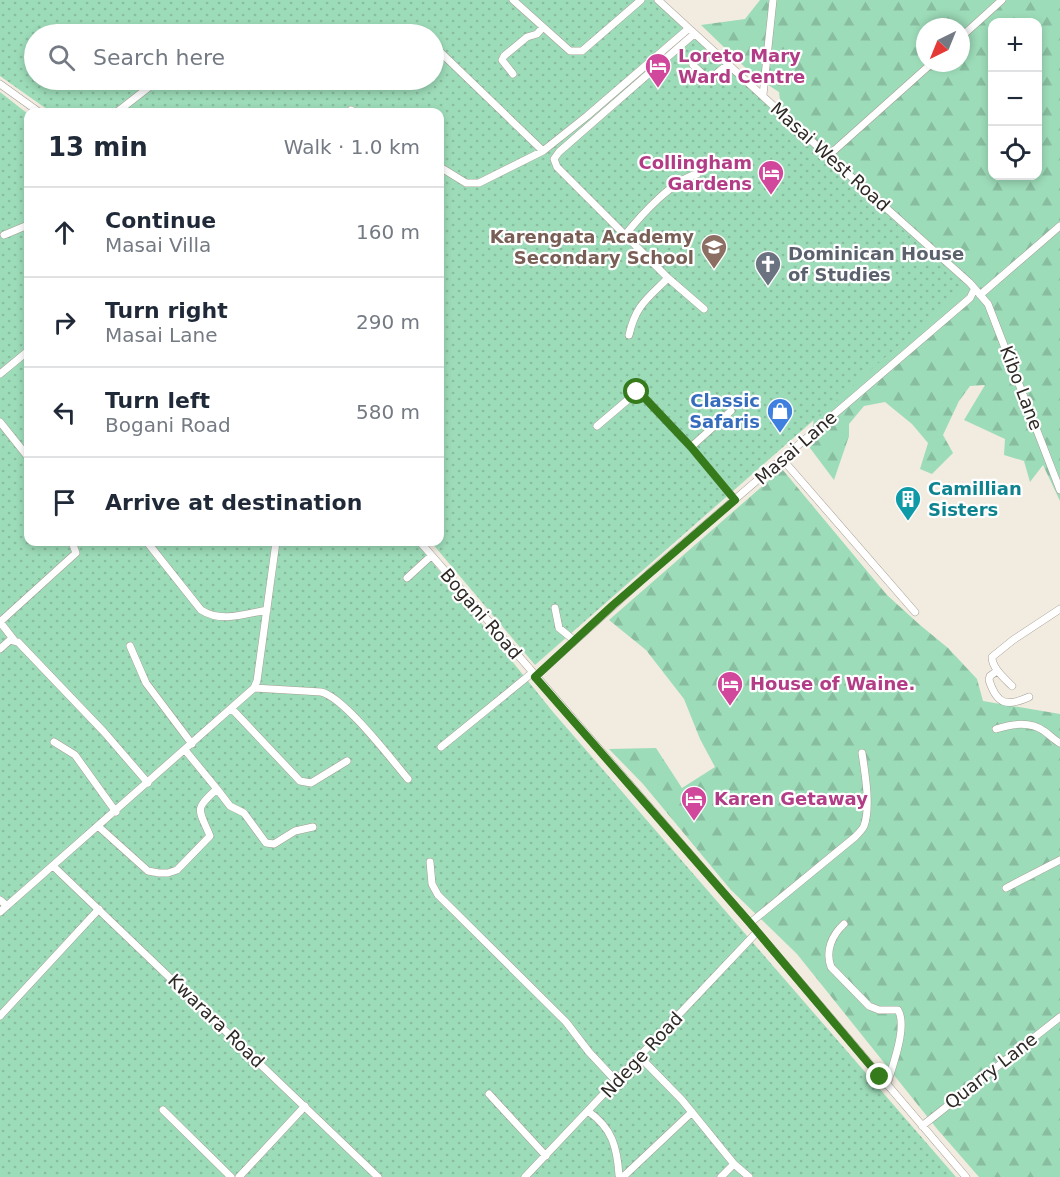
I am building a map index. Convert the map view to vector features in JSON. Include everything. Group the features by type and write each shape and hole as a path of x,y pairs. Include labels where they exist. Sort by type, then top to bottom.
{"street":[{"path":"513,0 570,51 582,51 641,0"},
{"name":"Masai West Road","path":"658,0 970,283 977,292"},
{"path":"763,95 773,0"},
{"path":"970,29 1002,0"},
{"path":"513,74 502,60 504,56 527,37 537,34 543,27"},
{"path":"444,169 466,183 479,183 543,151 691,31"},
{"path":"691,31 554,159 557,167 668,278 704,309"},
{"path":"444,56 543,151"},
{"path":"693,65 709,80 727,64"},
{"path":"828,156 922,72"},
{"path":"0,84 33,108"},
{"path":"122,108 145,90"},
{"path":"626,234 644,212 682,180 697,174"},
{"name":"Masai Lane","path":"441,747 575,641 977,292 1060,226"},
{"path":"4,235 24,227"},
{"path":"629,335 638,308 668,278"},
{"name":"Kibo Lane","path":"977,292 988,304 1060,490"},
{"path":"0,374 24,354"},
{"path":"597,426 639,393 691,447 735,500"},
{"path":"691,447 731,411"},
{"path":"0,422 24,452"},
{"path":"783,460 915,612"},
{"path":"73,546 76,553 0,622 14,640 104,732 148,783"},
{"path":"150,546 201,610 211,617 223,618 267,610"},
{"path":"0,912 254,688 257,681 275,546"},
{"name":"Bogani Road","path":"423,546 750,923 966,1177"},
{"path":"408,578 431,556"},
{"path":"555,608 559,628 575,641"},
{"path":"1012,686 998,671 992,662 992,657 1060,609"},
{"path":"0,649 10,640 14,640"},
{"path":"130,646 146,683 192,744"},
{"path":"998,671 990,676 989,680 999,700 1014,704 1029,697"},
{"path":"254,688 321,692 331,695 408,779"},
{"path":"232,709 300,781 311,783 346,761"},
{"path":"996,729 1018,724 1036,727 1060,743"},
{"path":"54,742 75,755 116,812"},
{"path":"185,750 225,801 244,813 266,843 274,844 295,831 313,827"},
{"path":"750,923 863,828 866,789 862,753"},
{"path":"99,827 148,871 168,873 177,870 209,839 210,836 199,813 201,804 217,789"},
{"path":"1006,888 1060,860"},
{"path":"430,862 432,884 438,895 566,1022 589,1052 617,1082"},
{"name":"Kwarara Road","path":"54,866 378,1177"},
{"path":"0,900 7,906"},
{"path":"0,1016 99,909"},
{"path":"844,924 832,942 828,959 831,967 873,1009 898,1010 900,1015 899,1040 887,1085"},
{"name":"Ndege Road","path":"525,1177 757,932"},
{"name":"Quarry Lane","path":"921,1126 1060,1017"},
{"path":"640,1057 692,1112 734,1164 749,1177"},
{"path":"489,1094 546,1156"},
{"path":"239,1177 305,1106"},
{"path":"163,1110 231,1177"},
{"path":"589,1112 612,1137 618,1155 620,1174 624,1176 692,1112"},
{"path":"721,1177 734,1164"}],"green space":[{"path":"0,0 661,0 964,288 535,665 434,546 444,546 444,108 45,108 0,76"},
{"path":"760,0 1060,0 1060,501 1043,465 1030,482 1024,461 1004,455 1005,439 964,420 985,385 970,386 959,401 943,435 953,453 932,474 920,469 928,443 912,424 885,402 864,406 849,424 849,436 834,480 810,448 816,402 779,92 754,76 701,25 745,19"},
{"path":"0,92 24,111 24,546 419,546 553,712 956,1177 0,1177"},
{"path":"782,469 887,595 948,648 977,679 983,701 1060,714 1060,1177 979,1177 938,1130 797,954 730,889 643,784 609,749 656,748 682,788 715,767 700,739 684,699 646,650 609,620"}],"place":[{"name":"Loreto Mary Ward Centre","path":"658,89"},
{"name":"Collingham Gardens","path":"771,196"},
{"name":"Karengata Academy Secondary School","path":"714,270"},
{"name":"Dominican House of Studies","path":"768,287"},
{"name":"Classic Safaris","path":"780,434"},
{"name":"Camillian Sisters","path":"908,522"},
{"name":"House of Waine.","path":"730,707"},
{"name":"Karen Getaway","path":"694,822"}],"route":[{"path":"637,392 691,447 735,500 613,605 535,677 750,923 880,1077"}]}
